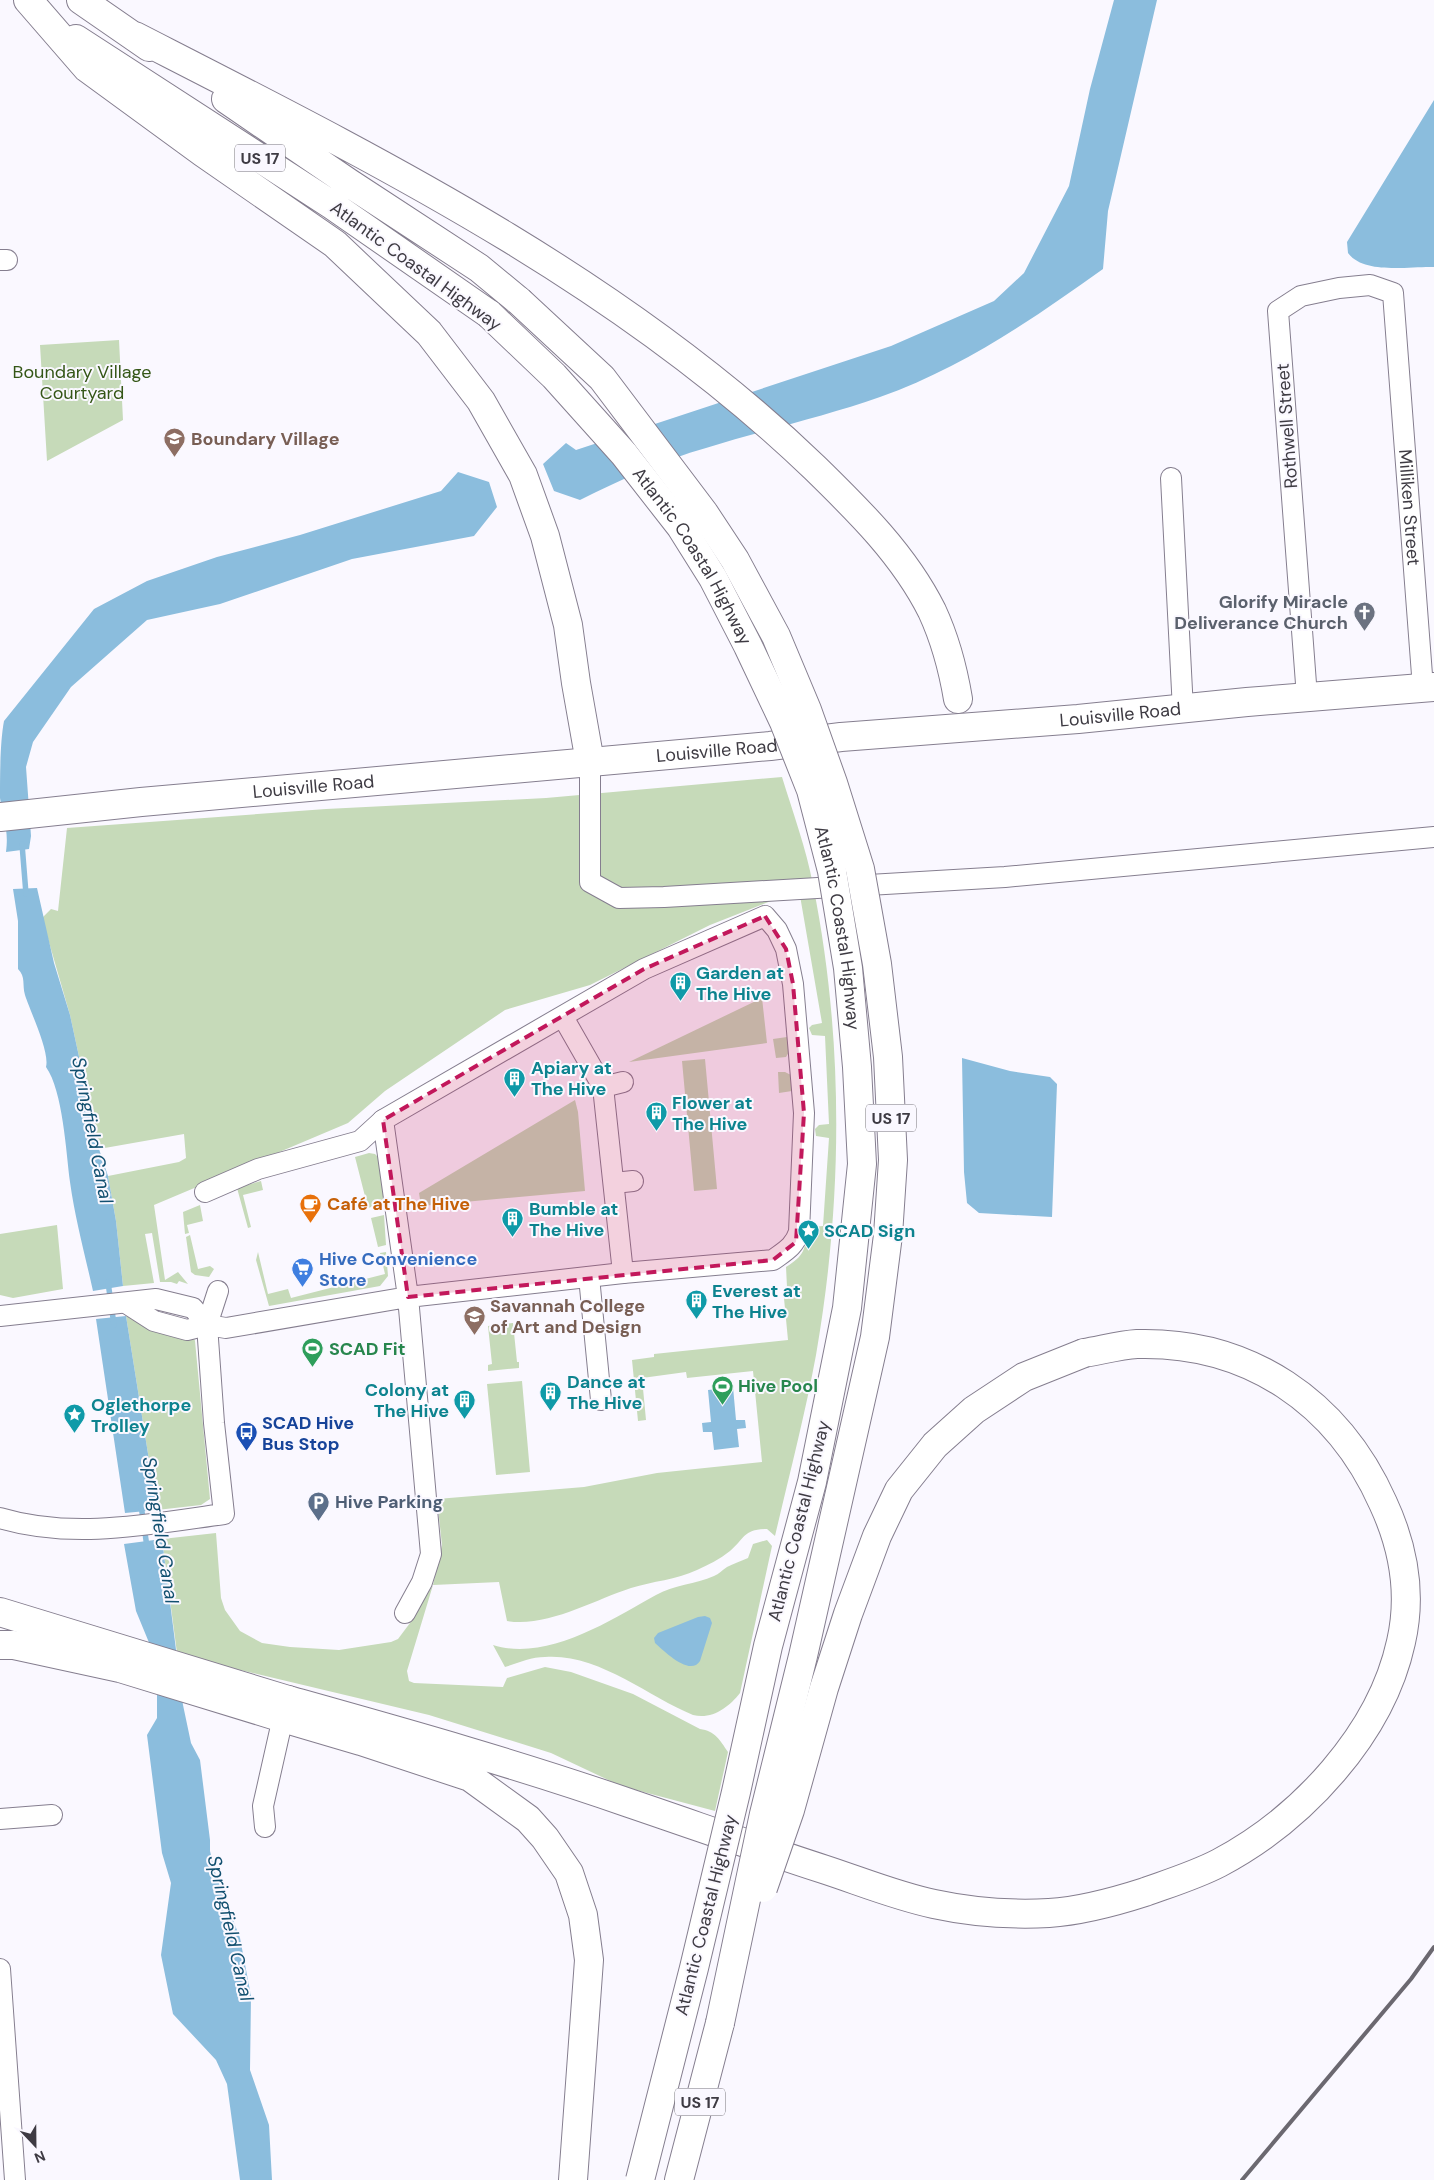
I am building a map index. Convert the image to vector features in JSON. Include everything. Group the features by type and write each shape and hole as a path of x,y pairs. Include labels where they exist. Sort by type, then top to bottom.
{"main road":[{"name":"Atlantic Coastal Highway","path":"30,0 75,39 332,205 489,314 560,383 624,454 681,527 713,578 784,722 811,790 832,871 846,958 857,1067 862,1164 847,1308 812,1482 768,1646 699,1950 640,2180"},
{"path":"30,0 87,68 202,152 335,244 429,333 481,402 523,475 545,536 568,625 590,762"},
{"name":"Atlantic Coastal Highway","path":"81,0 349,183 479,268 519,301 602,378 704,513 735,560 776,636 817,735 860,869 878,973 888,1057 893,1160 888,1235 874,1337 804,1656 764,1814 720,2023 680,2180"},
{"path":"135,36 338,140 457,207 572,278 660,338 723,386 773,428 840,493 892,548 932,610 946,644 958,699"},
{"name":"Louisville Road","path":"2,817 142,802 770,746 841,737 1183,710 1307,697 1428,688"},
{"path":"0,1612 118,1658 285,1709 426,1738 588,1788 799,1861 912,1899 939,1905 1006,1913 1053,1913 1092,1907 1127,1898 1219,1863 1263,1835 1299,1805 1340,1763 1356,1743 1371,1718 1395,1666 1406,1611 1405,1580 1401,1553 1389,1515 1372,1478 1352,1446 1309,1400 1281,1380 1247,1363 1214,1352 1174,1346 1134,1344 1084,1352 1024,1376 974,1410 934,1444 899,1490 877,1536 827,1679 790,1810 720,2023"},
{"path":"0,1645 14,1645 118,1658"},
{"path":"285,1709 361,1741 470,1778 512,1806 545,1838 569,1873 579,1901 589,1960 573,2180"}],"street":[{"name":"Rothwell Street","path":"1307,697 1278,311 1301,296 1339,288 1370,285 1393,293 1395,327"},
{"name":"Milliken Street","path":"1395,327 1428,688"},
{"path":"1171,478 1183,710"},
{"path":"590,762 590,882 620,898 674,897 1005,877 1434,837"},
{"path":"0,1316 126,1303 154,1321 187,1330 206,1325 226,1328 408,1297 623,1273 773,1260 796,1242 799,1232 804,1112 793,984 786,950 777,930 765,916 644,969 383,1120 360,1141 258,1169 205,1192"},
{"path":"563,1017 603,1087 623,1182 623,1273"},
{"path":"603,1087 623,1082"},
{"path":"383,1120 408,1297 431,1554 422,1582 405,1613"},
{"path":"589,1277 601,1400"},
{"path":"0,1518 36,1526 70,1530 224,1514 206,1325 218,1291"},
{"path":"266,1827 262,1806 285,1709"},
{"path":"0,1819 52,1815"},
{"path":"0,1969 6,2138 15,2180"}],"highlighted area":[{"path":"765,916 786,949 793,984 804,1113 796,1242 773,1260 408,1297 383,1120 644,969"}],"green space":[{"name":"Boundary Village Courtyard","path":"119,340 123,420 47,461 40,345"},
{"path":"782,777 807,858 823,943 835,1061 836,1120 835,1179 825,1297 812,1378 775,1536 767,1529 759,1529 746,1535 722,1557 689,1573 631,1588 570,1612 538,1620 507,1621 499,1582 433,1585 442,1545 437,1499 584,1487 657,1473 762,1462 753,1371 687,1378 686,1372 642,1378 646,1420 638,1421 632,1360 654,1357 654,1354 788,1340 783,1288 787,1287 786,1267 802,1253 811,1227 823,1226 829,1138 816,1136 815,1129 819,1125 829,1124 825,1036 812,1035 809,1028 812,1025 822,1023 799,890 710,925 590,985 505,1010 385,1091 348,1123 154,1205 165,1280 178,1272 188,1284 179,1281 177,1284 160,1282 152,1233 145,1234 154,1283 123,1286 116,1221 108,1176 179,1162 186,1158 184,1134 99,1149 70,1015 42,918 51,909 58,911 67,828 326,809 546,798"},
{"path":"762,998 767,1043 629,1062"},
{"path":"787,1037 789,1052 786,1057 776,1058 773,1039"},
{"path":"705,1059 717,1189 694,1191 682,1061"},
{"path":"778,1072 785,1072 791,1075 792,1091 779,1093"},
{"path":"575,1100 578,1112 585,1191 421,1206 419,1193"},
{"path":"369,1153 375,1154 378,1157 387,1202 368,1208 355,1157"},
{"path":"261,1181 263,1190 243,1195 251,1227 248,1228 237,1188"},
{"path":"200,1205 203,1221 187,1225 189,1233 185,1234 183,1212"},
{"path":"384,1215 386,1245 378,1247 371,1218"},
{"path":"57,1225 63,1289 13,1298 0,1295 0,1234"},
{"path":"190,1235 198,1269 210,1266 214,1269 209,1277 195,1275 191,1272 186,1237"},
{"path":"258,1252 268,1294 288,1289 291,1298 385,1274 380,1253 386,1252 388,1276 380,1286 269,1306 256,1260"},
{"path":"126,1316 194,1338 210,1499 201,1505 157,1510"},
{"path":"513,1323 519,1368 488,1371 488,1365 492,1364 488,1326"},
{"path":"522,1381 530,1472 496,1475 487,1384"},
{"path":"216,1533 221,1598 225,1610 240,1631 262,1643 339,1650 391,1642 398,1639 410,1623 433,1585 407,1671 409,1681 414,1683 503,1687 507,1678 545,1667 571,1672 633,1694 700,1729 710,1732 717,1737 728,1752 715,1811 621,1786 551,1753 429,1715 177,1653 162,1539"},
{"path":"767,1540 772,1546 740,1693 731,1703 713,1714 707,1716 693,1715 622,1677 584,1662 565,1658 540,1657 505,1667 493,1645 514,1649 535,1648 578,1636 663,1592 716,1575 727,1567 748,1558 753,1544"}],"water":[{"path":"1114,0 1157,0 1108,211 1103,269 996,341 940,372 910,385 859,404 674,458 580,500 554,491 543,464 566,443 576,450 891,346 994,301 1024,273 1069,186 1090,89"},
{"path":"1434,100 1434,267 1376,267 1355,260 1348,253 1347,242"},
{"path":"458,472 489,482 497,507 474,536 352,559 220,604 147,620 71,687 33,742 26,767 31,836 29,849 6,852 6,830 0,798 1,749 4,721 94,609 147,581 217,557 300,535 441,491"},
{"path":"37,888 54,963 70,1015 99,1149 108,1176 116,1221 123,1286 93,1291 72,1196 60,1106 52,1078 46,1067 42,1042 25,995 23,978 18,969 18,921 13,889"},
{"path":"962,1058 1010,1071 1050,1077 1057,1084 1052,1217 979,1213 967,1203 964,1172"},
{"path":"126,1316 157,1510 125,1513 96,1319"},
{"name":"Hive Pool","path":"733,1387 736,1420 745,1420 746,1428 737,1429 739,1447 714,1450 712,1432 703,1432 702,1423 711,1422 708,1390"},
{"path":"162,1539 183,1705 191,1743 200,1760 210,1851 216,1876 240,1938 251,1996 250,2070 269,2125 272,2180 240,2180 227,2084 216,2060 173,2014 161,1955 171,1883 162,1853 147,1735 157,1718 157,1694 150,1645 136,1611 124,1544"},
{"path":"705,1616 710,1618 712,1623 700,1661 696,1665 690,1666 677,1661 655,1643 654,1638 658,1633"}],"waterway":[{"name":"Springfield Canal","path":"22,844 26,894"},
{"name":"Springfield Canal","path":"108,1282 114,1325"},
{"name":"Springfield Canal","path":"141,1505 147,1547"}],"railway":[{"path":"1242,2180 1411,1979 1434,1947"}],"place":[{"name":"Boundary Village","path":"175,458"},
{"name":"Glorify Miracle Deliverance Church","path":"1364,631"},
{"name":"Garden at The Hive","path":"680,1002"},
{"name":"Apiary at The Hive","path":"515,1097"},
{"name":"Flower at The Hive","path":"656,1132"},
{"name":"Café at The Hive","path":"311,1223"},
{"name":"Bumble at The Hive","path":"513,1238"},
{"name":"SCAD Sign","path":"808,1250"},
{"name":"Hive Convenience Store","path":"303,1288"},
{"name":"Everest at The Hive","path":"696,1320"},
{"name":"Savannah College of Art and Design","path":"474,1335"},
{"name":"SCAD Fit","path":"313,1368"},
{"name":"Hive Pool","path":"722,1405"},
{"name":"Dance at The Hive","path":"551,1411"},
{"name":"Colony at The Hive","path":"465,1419"},
{"name":"Oglethorpe Trolley","path":"75,1434"},
{"name":"SCAD Hive Bus Stop","path":"246,1452"},
{"name":"Hive Parking","path":"319,1521"}]}
